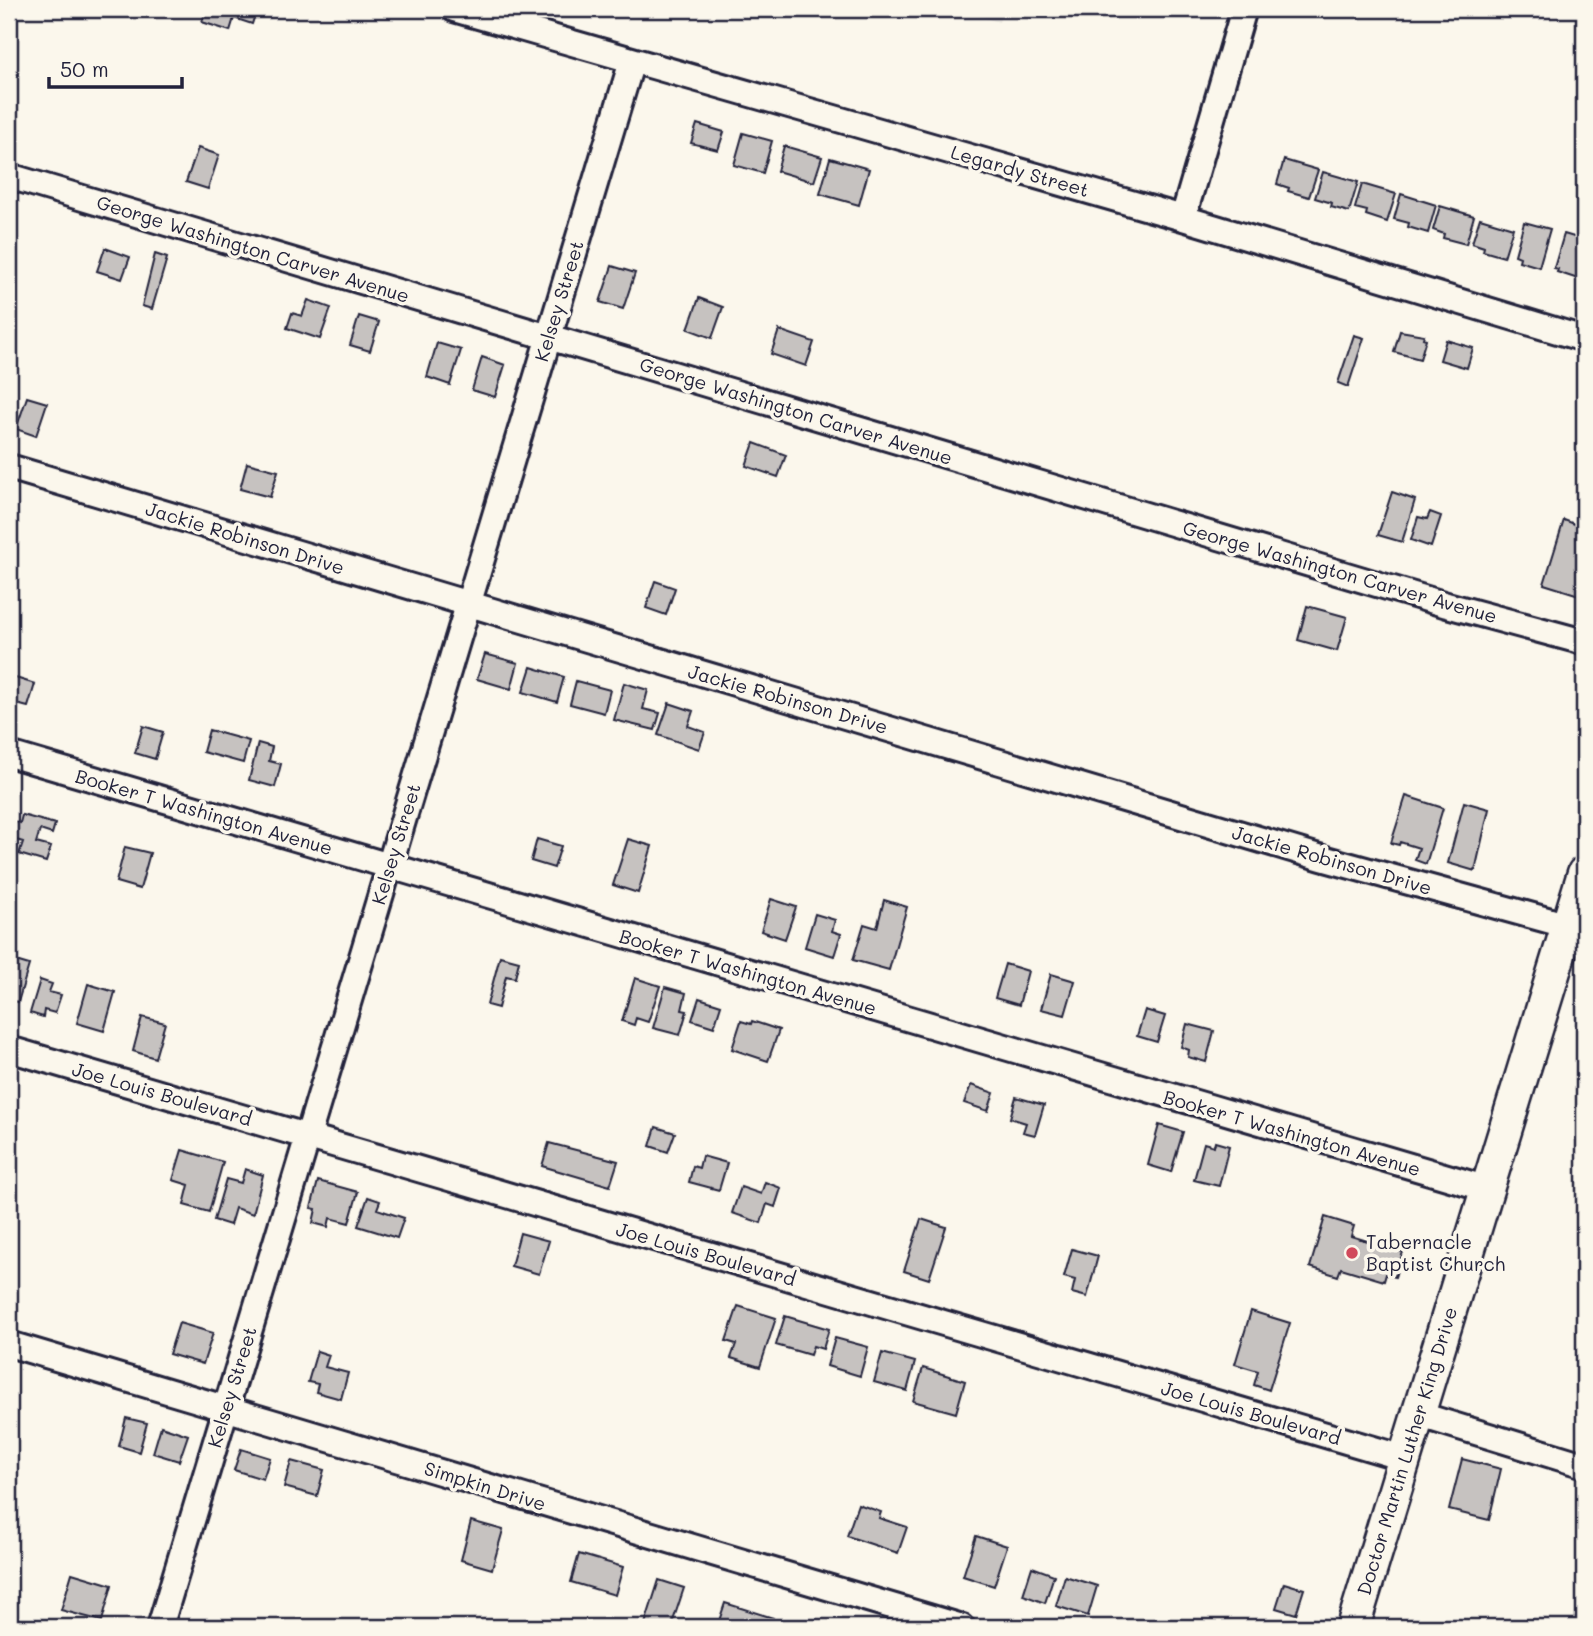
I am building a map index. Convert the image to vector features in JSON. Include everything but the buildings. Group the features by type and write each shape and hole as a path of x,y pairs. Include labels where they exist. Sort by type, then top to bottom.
{"main road":[{"name":"Doctor Martin Luther King Drive","path":"1353,1627 1584,873"}],"street":[{"name":"Legardy Street","path":"454,9 1183,218 1584,339"},
{"path":"1183,218 1244,9"},
{"name":"Kelsey Street","path":"160,1627 632,61"},
{"name":"George Washington Carver Avenue","path":"9,176 1420,597 1584,642"},
{"name":"Jackie Robinson Drive","path":"9,467 468,606 1308,854 1569,926"},
{"name":"Booker T Washington Avenue","path":"9,754 1488,1189"},
{"name":"Joe Louis Boulevard","path":"9,1049 1404,1458"},
{"name":"Simpkin Drive","path":"9,1345 962,1627"},
{"path":"1418,1415 1584,1465"}],"shaded area":[{"path":"954,9 1003,9 999,22"}],"place":[{"name":"Tabernacle Baptist Church","path":"1352,1253"}]}
